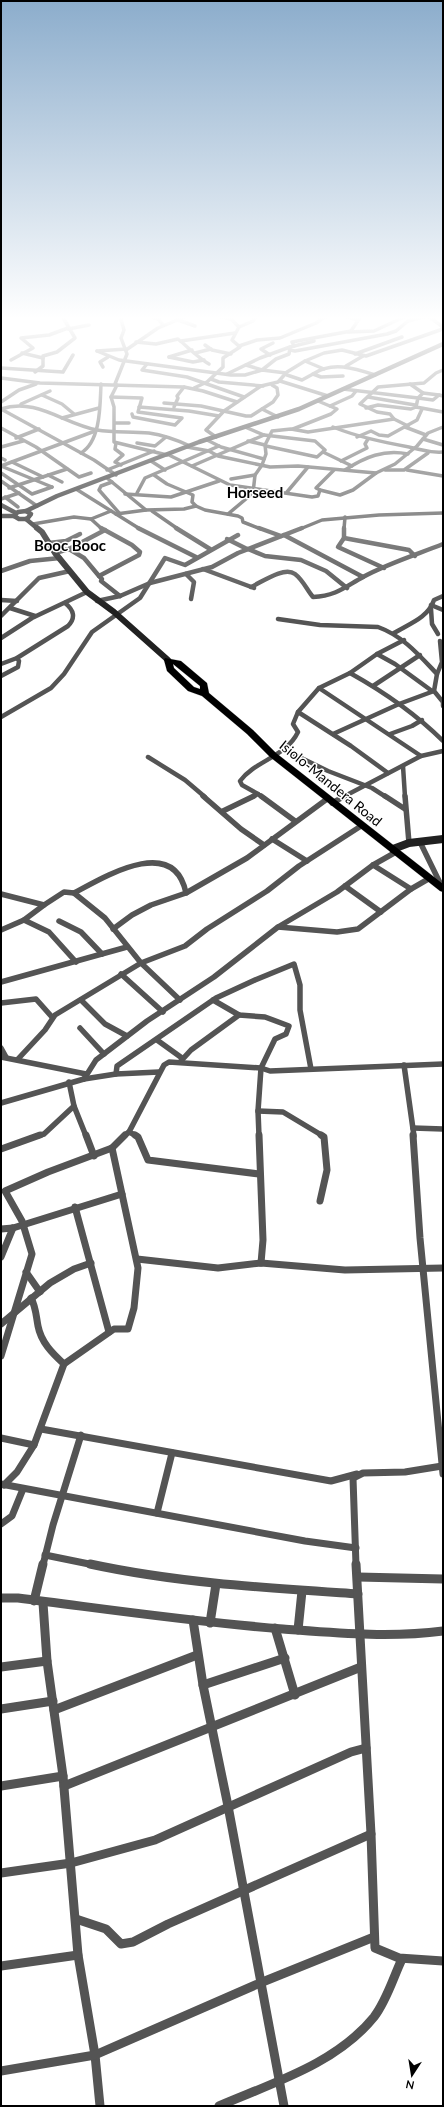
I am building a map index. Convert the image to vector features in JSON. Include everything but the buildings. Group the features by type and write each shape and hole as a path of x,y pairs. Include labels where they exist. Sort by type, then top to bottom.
{"highway":[{"name":"Isiolo-Mandera Road","path":"168,660 168,666 186,684 194,690 205,694 250,732 273,755 329,801 443,889"}],"main road":[{"path":"1,516 26,511 76,489 189,446 285,414"},
{"path":"1,505 15,514 19,519 26,519 42,532 55,553 87,592 97,602 117,615 168,660"},
{"path":"26,511 31,515 26,519"},
{"path":"394,850 409,843 443,839"}],"street":[{"path":"10,414 39,429 116,475"},
{"path":"53,414 96,431 150,433 209,451 218,456 262,465 275,467 308,467 376,473"},
{"path":"62,418 73,414"},
{"path":"81,453 86,450 96,431 98,414"},
{"path":"115,414 115,449 123,455 115,462 121,465"},
{"path":"132,414 134,417 143,420 176,425 182,418 163,414"},
{"path":"208,414 219,416"},
{"path":"241,414 249,416 252,414"},
{"path":"269,414 278,417"},
{"path":"192,466 266,435 272,431 291,429 326,414"},
{"path":"390,414 394,419 406,426 426,435"},
{"path":"363,425 379,435 387,436 417,420 420,414"},
{"path":"165,423 170,415"},
{"path":"216,437 208,433 206,430 219,416"},
{"path":"291,429 306,432 333,427 363,425 394,419"},
{"path":"115,423 129,423"},
{"path":"150,433 160,423"},
{"path":"308,423 318,430"},
{"path":"245,427 266,435 315,441 325,448 323,452 317,456 248,442"},
{"path":"333,427 357,437 414,448 428,453 441,452 443,448"},
{"path":"334,470 316,488 341,495 361,486 376,473 385,470 408,454 426,435 443,427"},
{"path":"1,428 80,476 91,473"},
{"path":"16,438 39,429"},
{"path":"1,466 96,431"},
{"path":"357,437 371,431"},
{"path":"228,514 251,495 254,488 255,475 264,459 266,435"},
{"path":"115,442 155,446 166,437"},
{"path":"341,461 367,448 365,444 368,439"},
{"path":"423,439 443,445"},
{"path":"207,440 230,450 264,459"},
{"path":"1,447 23,441"},
{"path":"115,442 168,455 219,481 235,487 287,492 312,497 318,496 320,490"},
{"path":"137,493 145,478 219,446"},
{"path":"108,470 154,451"},
{"path":"323,452 352,466"},
{"path":"345,470 360,461 391,452 408,454"},
{"path":"407,470 428,453"},
{"path":"151,461 165,470"},
{"path":"12,462 43,477"},
{"path":"1,466 31,480 52,487 32,494 12,479 1,473"},
{"path":"287,492 308,467"},
{"path":"9,488 67,469"},
{"path":"385,470 396,472 407,470 443,476"},
{"path":"48,475 62,482"},
{"path":"154,475 167,484 193,495 192,502 196,506 205,510 242,518 243,522 283,535 363,577"},
{"path":"231,479 255,475"},
{"path":"2,482 23,476"},
{"path":"107,478 146,510"},
{"path":"125,494 137,493 171,497 219,481"},
{"path":"2,482 17,494 37,506"},
{"path":"112,482 101,486 100,490 118,514"},
{"path":"76,489 118,514 133,525 196,557"},
{"path":"3,498 28,491"},
{"path":"3,498 18,507"},
{"path":"118,514 146,510 184,509 196,506"},
{"path":"152,510 191,538 210,549"},
{"path":"33,524 74,517 92,518 111,511"},
{"path":"97,602 120,596 150,583 203,569 248,549 322,520 345,517 443,513"},
{"path":"345,517 344,538 338,546 384,568"},
{"path":"92,518 105,530 132,545 140,554 99,576"},
{"path":"55,553 69,549 105,530"},
{"path":"49,543 66,540 80,534"},
{"path":"1,717 51,688 64,674 92,632 140,598 166,558 184,565 227,539 238,535"},
{"path":"344,538 409,550 415,556"},
{"path":"227,539 265,556 301,560 326,570 347,588"},
{"path":"203,569 253,588 284,572 295,574 313,597 326,597 347,588 363,577 443,544"},
{"path":"69,549 84,558 102,579 101,581 120,596"},
{"path":"1,571 30,561 60,558"},
{"path":"326,570 341,565"},
{"path":"1,616 39,578 70,571"},
{"path":"186,574 194,582 191,599"},
{"path":"1,638 35,616 87,592"},
{"path":"394,633 425,614 431,607 434,600 443,596"},
{"path":"1,600 17,601"},
{"path":"1,664 17,658 52,638 73,621 72,608 65,603"},
{"path":"431,607 443,610"},
{"path":"333,734 366,718 433,691 439,677 442,662 442,641 432,624 431,607"},
{"path":"10,608 35,616"},
{"path":"278,619 320,624 378,627 394,633 404,640 420,655 439,677"},
{"path":"438,634 443,631"},
{"path":"295,821 258,794 242,785 240,781 245,772 273,755 285,750 296,739 298,732 293,724 298,712 320,688 350,673 377,654 404,640"},
{"path":"377,654 401,668 433,691 443,702 443,706"},
{"path":"373,686 420,655"},
{"path":"1,676 18,667 19,661 17,658"},
{"path":"350,673 373,686 422,720 443,741"},
{"path":"320,688 421,756"},
{"path":"298,712 333,734 388,773"},
{"path":"390,734 408,728 422,720"},
{"path":"285,750 328,771 382,793 405,809"},
{"path":"113,928 132,915 151,905 186,893 225,869 247,858 295,821 329,801 421,756 443,751"},
{"path":"148,757 185,780 241,829 264,845"},
{"path":"403,766 405,809 409,843"},
{"path":"223,812 258,794"},
{"path":"18,1059 44,1030 52,1017 141,963 185,946 207,929 267,892 307,861 361,826"},
{"path":"272,839 307,861"},
{"path":"420,842 443,889"},
{"path":"85,1077 96,1060 127,1036 264,940 278,927 345,886 394,850"},
{"path":"1,930 24,920 64,892 74,893 120,870 153,862 163,864 177,875 185,884 186,893"},
{"path":"373,865 411,889"},
{"path":"278,927 322,932 348,932 358,929 411,889 430,878"},
{"path":"345,886 381,912"},
{"path":"74,893 105,918 141,963 180,1000"},
{"path":"1,894 44,905"},
{"path":"24,920 49,932 76,962"},
{"path":"59,921 68,927 81,932 102,954"},
{"path":"1,982 127,947"},
{"path":"116,1074 117,1066 138,1055 193,1012 250,981 294,964 300,985 300,1010 311,1069"},
{"path":"121,974 163,1012"},
{"path":"1,1003 36,999 52,1017"},
{"path":"81,1000 105,1024 127,1036"},
{"path":"213,1000 240,1015"},
{"path":"181,1060 212,1035 228,1026 240,1015 245,1014 283,1021 289,1026 288,1031 284,1036 275,1039 261,1068 258,1111 262,1240 261,1263"},
{"path":"80,1028 104,1054"},
{"path":"157,1040 181,1060"},
{"path":"1,1048 3,1057 18,1059 85,1077"},
{"path":"1,1356 32,1254 24,1224 5,1191 48,1172 112,1148 129,1132 166,1063 181,1060 261,1068 270,1071 443,1064"},
{"path":"41,1429 331,1481 362,1473 443,1470 439,1401 424,1268 413,1128 404,1065"},
{"path":"1,1103 85,1077 160,1072"},
{"path":"69,1082 74,1106 94,1156"},
{"path":"1,1149 44,1134 74,1106"},
{"path":"258,1111 283,1112 324,1137 327,1170 320,1202"},
{"path":"413,1128 443,1129"},
{"path":"129,1132 138,1137 148,1160 150,1161 259,1174"},
{"path":"3,1485 17,1472 34,1445 64,1364 114,1329 128,1329 136,1289 137,1259 112,1148"},
{"path":"1,1229 13,1228 75,1207 122,1194"},
{"path":"75,1207 109,1332"},
{"path":"1,1256 13,1228"},
{"path":"137,1259 218,1268 261,1263 346,1270 443,1268"},
{"path":"1,1324 14,1315 31,1298 67,1272 91,1263"},
{"path":"26,1272 40,1292"},
{"path":"31,1298 37,1308 36,1321 41,1337 64,1364"},
{"path":"80,1435 45,1555 39,1602 63,1781 78,1955 95,2055 100,2106"},
{"path":"1,1438 34,1445"},
{"path":"157,1513 172,1453"},
{"path":"362,1473 353,1478 358,1577 359,1635 371,1834 375,1948 383,1954 402,1959 443,1961"},
{"path":"3,1485 305,1541 356,1548"},
{"path":"1,1524 12,1516 23,1489"},
{"path":"45,1555 137,1574 216,1584 358,1594"},
{"path":"358,1577 443,1579"},
{"path":"210,1623 216,1584"},
{"path":"298,1630 302,1591"},
{"path":"1,1598 18,1598 39,1602 210,1623 359,1635 410,1635 443,1631"},
{"path":"193,1620 197,1655 228,1806 284,2106"},
{"path":"276,1628 295,1695"},
{"path":"1,1709 53,1705 197,1655"},
{"path":"203,1685 285,1658"},
{"path":"1,1667 47,1662"},
{"path":"1,1786 63,1781 212,1727 295,1695 361,1667"},
{"path":"1,1873 71,1863 155,1840 350,1752 366,1748"},
{"path":"76,1919 106,1929 112,1933 117,1942 121,1944 133,1942 168,1924 244,1892 371,1834"},
{"path":"1,2071 95,2055 260,1983 374,1937"},
{"path":"1,1966 78,1955"},
{"path":"219,2106 316,2063 345,2044 365,2025 381,2006 402,1959"}],"district":[{"name":"Horseed","path":"255,492"},
{"name":"Booc Booc","path":"70,545"}]}
